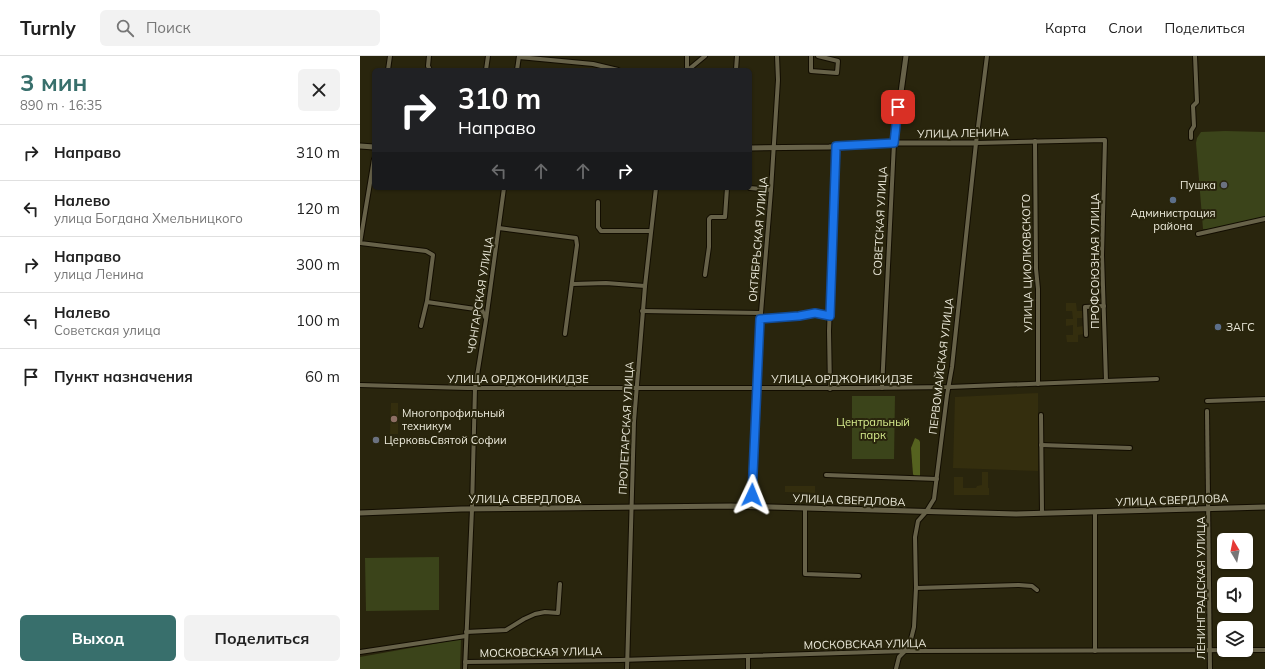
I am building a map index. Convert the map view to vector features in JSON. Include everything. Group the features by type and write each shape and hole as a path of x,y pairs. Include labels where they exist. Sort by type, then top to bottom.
{"street":[{"path":"388,68 390,56"},
{"path":"429,56 429,68"},
{"path":"486,68 488,56"},
{"path":"517,68 519,56 593,64 610,68"},
{"path":"687,56 688,68"},
{"path":"690,68 705,56"},
{"path":"736,68 738,56"},
{"name":"ОКТЯБРЬСКАЯ УЛИЦА","path":"752,495 760,319 771,190 778,80 777,56"},
{"path":"811,56 811,71 837,73 838,61 818,56"},
{"name":"СОВЕТСКАЯ УЛИЦА","path":"882,388 894,143 906,56"},
{"name":"ПЕРВОМАЙСКАЯ УЛИЦА","path":"896,669 899,657 905,651 914,627 916,588 915,537 918,521 934,499 937,479 987,56"},
{"path":"1191,138 1191,132 1194,126 1193,106 1197,102 1194,56"},
{"name":"УЛИЦА ЛЕНИНА","path":"752,148 894,143 1105,140"},
{"name":"ПРОФСОЮЗНАЯ УЛИЦА","path":"1105,140 1102,255 1106,381"},
{"name":"УЛИЦА ЦИОЛКОВСКОГО","path":"1035,141 1038,384"},
{"path":"360,146 372,147"},
{"path":"830,389 830,316 836,146"},
{"path":"372,171 360,243 426,251 433,255 427,302 421,326"},
{"path":"752,188 771,190"},
{"name":"ЧОНГАРСКАЯ УЛИЦА","path":"465,669 472,510 475,388 504,190"},
{"name":"ПРОЛЕТАРСКАЯ УЛИЦА","path":"627,669 633,435 642,311 656,190"},
{"path":"705,275 709,247 709,218 711,216 725,217 727,190"},
{"path":"598,202 598,228 601,231 651,231"},
{"path":"1198,234 1265,219"},
{"path":"499,228 576,238 578,243 565,334"},
{"path":"573,284 606,283 645,286"},
{"path":"427,302 482,310 486,320"},
{"path":"1086,335 1085,308 1104,306"},
{"path":"642,311 761,313"},
{"path":"760,319 799,316 815,313 830,316"},
{"name":"УЛИЦА ОРДЖОНИКИДЗЕ","path":"360,385 475,388 830,389 949,387 1157,379"},
{"path":"1207,401 1265,399"},
{"name":"ЛЕНИНГРАДСКАЯ УЛИЦА","path":"1207,412 1210,669"},
{"path":"1041,415 1042,513"},
{"path":"1041,445 1130,448"},
{"path":"826,475 937,479"},
{"name":"УЛИЦА СВЕРДЛОВА","path":"360,513 731,506 1016,514 1265,507"},
{"path":"805,508 805,574 859,576"},
{"path":"1095,512 1095,651"},
{"path":"360,652 466,634 506,630 533,614 545,612 558,613 560,584"},
{"path":"916,588 1019,585 1032,586 1037,590"},
{"name":"МОСКОВСКАЯ УЛИЦА","path":"465,662 905,651 1265,650"},
{"path":"748,656 748,669"}],"shaded area":[{"path":"1066,303 1076,303 1077,311 1084,311 1084,318 1077,318 1077,327 1083,326 1084,334 1078,335 1078,342 1067,342 1066,335 1073,335 1073,325 1066,326 1066,319 1073,319 1072,311 1066,311"},
{"path":"1038,393 1038,471 953,468 955,397"},
{"name":"Многопрофильный техникум","path":"391,403 398,403 398,434 390,434"},
{"path":"982,472 988,472 989,495 954,495 954,477 963,477 963,488 976,488 977,486 982,485"},
{"path":"785,486 815,486 815,493 785,492"}],"green space":[{"path":"1201,132 1265,132 1265,218 1205,232 1207,229 1203,229 1196,143"},
{"name":"Центральный парк","path":"852,396 895,396 894,459 852,459"},
{"path":"915,438 920,442 920,477 914,476 913,474 911,448"},
{"path":"439,557 439,610 366,611 365,558"},
{"path":"461,639 460,669 360,669 360,657"}],"place":[{"name":"Пушка","path":"1224,185"},
{"name":"Администрация района","path":"1173,200"},
{"name":"ЗАГС","path":"1218,327"},
{"name":"Многопрофильный техникум","path":"394,419"},
{"name":"ЦерковьСвятой Софии","path":"376,440"}],"route":[{"path":"752,495 760,319 799,316 815,313 830,316 835,213 836,146 894,143 898,107"}]}
